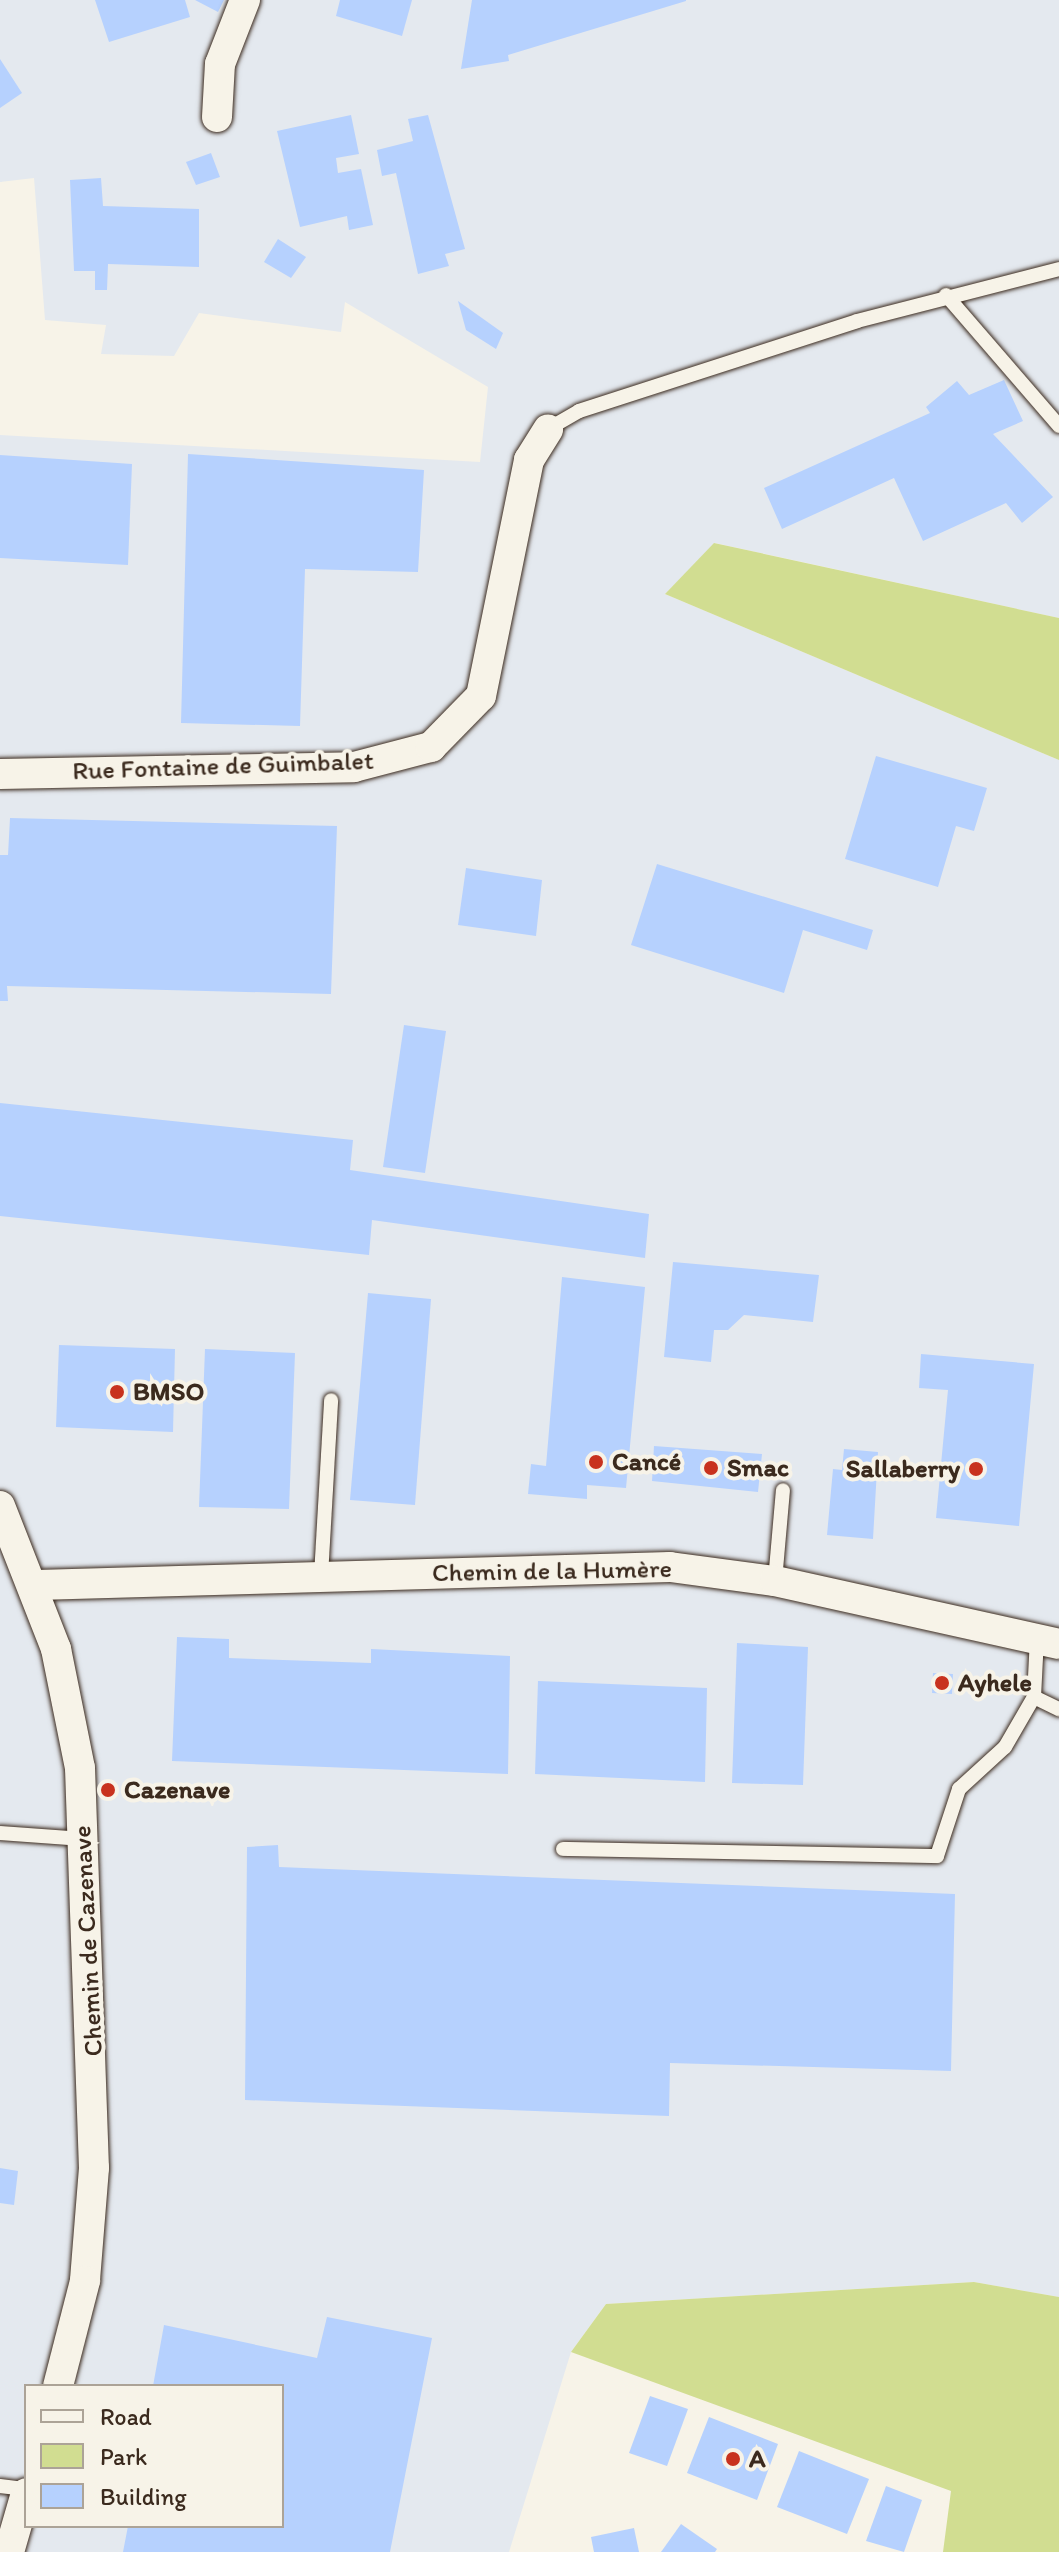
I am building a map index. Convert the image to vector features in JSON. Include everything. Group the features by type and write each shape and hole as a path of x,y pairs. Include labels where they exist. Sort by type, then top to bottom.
{"street":[{"path":"217,117 220,64 245,0"},
{"name":"Rue Fontaine de Guimbalet","path":"0,774 354,767 431,747 481,696 529,460 548,429"},
{"name":"Chemin de Cazenave","path":"0,1506 37,1585 71,1712 83,1839 94,2168 85,2281 59,2384"},
{"name":"Chemin de la Humère","path":"37,1585 670,1567 775,1581 1048,1641"},
{"path":"9,2552 24,2498"}],"lane":[{"path":"548,429 579,411 946,295 1059,269"},
{"path":"946,295 1059,426"},
{"path":"321,1576 331,1400"},
{"path":"775,1581 783,1490"},
{"path":"563,1849 937,1856 959,1789 1005,1747 1034,1697 1048,1641"},
{"path":"1034,1697 1059,1709"},
{"path":"0,1833 83,1839"},
{"path":"0,2486 24,2491"}],"shaded area":[{"path":"0,0 1059,0 1059,618 715,543 665,594 1059,760 1059,2297 974,2282 606,2304 571,2352 509,2552 0,2552 0,435 480,462 488,387 345,302 341,332 199,313 174,356 101,354 106,325 45,320 34,178 0,182"}],"green space":[{"path":"714,543 1059,618 1059,760 665,594"},
{"path":"974,2282 1059,2297 1059,2552 943,2552 951,2491 571,2352 606,2304"}],"building":[{"path":"95,0 185,0 190,17 109,42"},
{"path":"195,0 224,0 218,12"},
{"path":"340,0 412,0 402,36 336,16"},
{"path":"472,0 686,1 508,55 509,61 461,69"},
{"path":"0,59 22,93 0,108"},
{"path":"351,115 359,154 336,158 338,173 361,169 373,225 349,230 347,216 300,227 277,131"},
{"path":"428,115 465,249 445,254 449,266 418,274 396,173 382,176 377,150 413,141 408,119"},
{"path":"211,153 220,177 196,185 186,162"},
{"path":"101,178 103,206 199,209 199,267 108,264 107,290 95,290 95,271 74,271 70,180"},
{"path":"278,239 306,257 291,278 264,262"},
{"path":"458,301 503,333 496,349 466,330"},
{"path":"1004,380 1023,421 993,434 1053,497 1022,523 1006,503 923,541 894,478 782,529 764,488 930,413 926,407 957,381 969,395"},
{"path":"188,454 424,470 418,572 305,569 300,726 181,723"},
{"path":"0,455 132,464 128,565 0,558"},
{"path":"876,756 987,788 974,831 956,826 938,887 845,859"},
{"path":"10,818 337,826 331,994 7,986 8,1001 0,1001 0,855 8,855"},
{"path":"657,864 873,930 867,950 803,930 784,993 631,945"},
{"path":"466,868 542,880 536,936 458,925"},
{"path":"404,1025 446,1031 425,1173 383,1167"},
{"path":"0,1103 353,1140 350,1170 649,1214 645,1258 372,1220 369,1255 0,1216"},
{"path":"673,1262 819,1275 813,1322 744,1315 728,1330 714,1330 711,1362 664,1357"},
{"path":"562,1277 645,1287 626,1488 587,1485 587,1499 528,1494 531,1464 546,1466"},
{"path":"368,1293 431,1299 415,1505 350,1500"},
{"path":"59,1345 175,1349 173,1432 56,1427"},
{"path":"205,1349 295,1353 289,1509 199,1507"},
{"path":"921,1354 1034,1364 1019,1526 936,1518 948,1390 919,1388"},
{"path":"654,1446 762,1454 758,1492 652,1481"},
{"path":"844,1449 878,1452 873,1539 827,1535 833,1469 842,1470"},
{"path":"177,1637 229,1639 229,1658 371,1663 371,1649 510,1656 508,1774 172,1761"},
{"path":"737,1643 808,1647 803,1785 732,1783"},
{"name":"Ayhele","path":"933,1673 953,1674 952,1694 932,1693"},
{"path":"538,1681 707,1688 705,1782 535,1774"},
{"path":"278,1845 279,1867 955,1894 951,2071 670,2063 669,2116 245,2100 247,1847"},
{"path":"0,2168 18,2171 14,2205 0,2203"},
{"path":"327,2317 432,2338 390,2552 123,2552 128,2528 284,2528 284,2384 153,2384 164,2325 317,2358"},
{"name":"A","path":"650,2396 688,2409 667,2466 629,2453"},
{"name":"A","path":"709,2417 778,2444 757,2500 687,2473"},
{"name":"A","path":"799,2451 869,2479 847,2534 777,2507"},
{"path":"886,2486 922,2500 904,2552 866,2541"},
{"path":"681,2524 717,2549 715,2552 661,2552"},
{"path":"634,2528 639,2552 594,2552 591,2537"}],"place":[{"name":"BMSO","path":"117,1392"},
{"name":"Cancé","path":"596,1462"},
{"name":"Smac","path":"711,1468"},
{"name":"Sallaberry","path":"976,1469"},
{"name":"Ayhele","path":"942,1683"},
{"name":"Cazenave","path":"108,1790"},
{"name":"A","path":"733,2459"}]}
